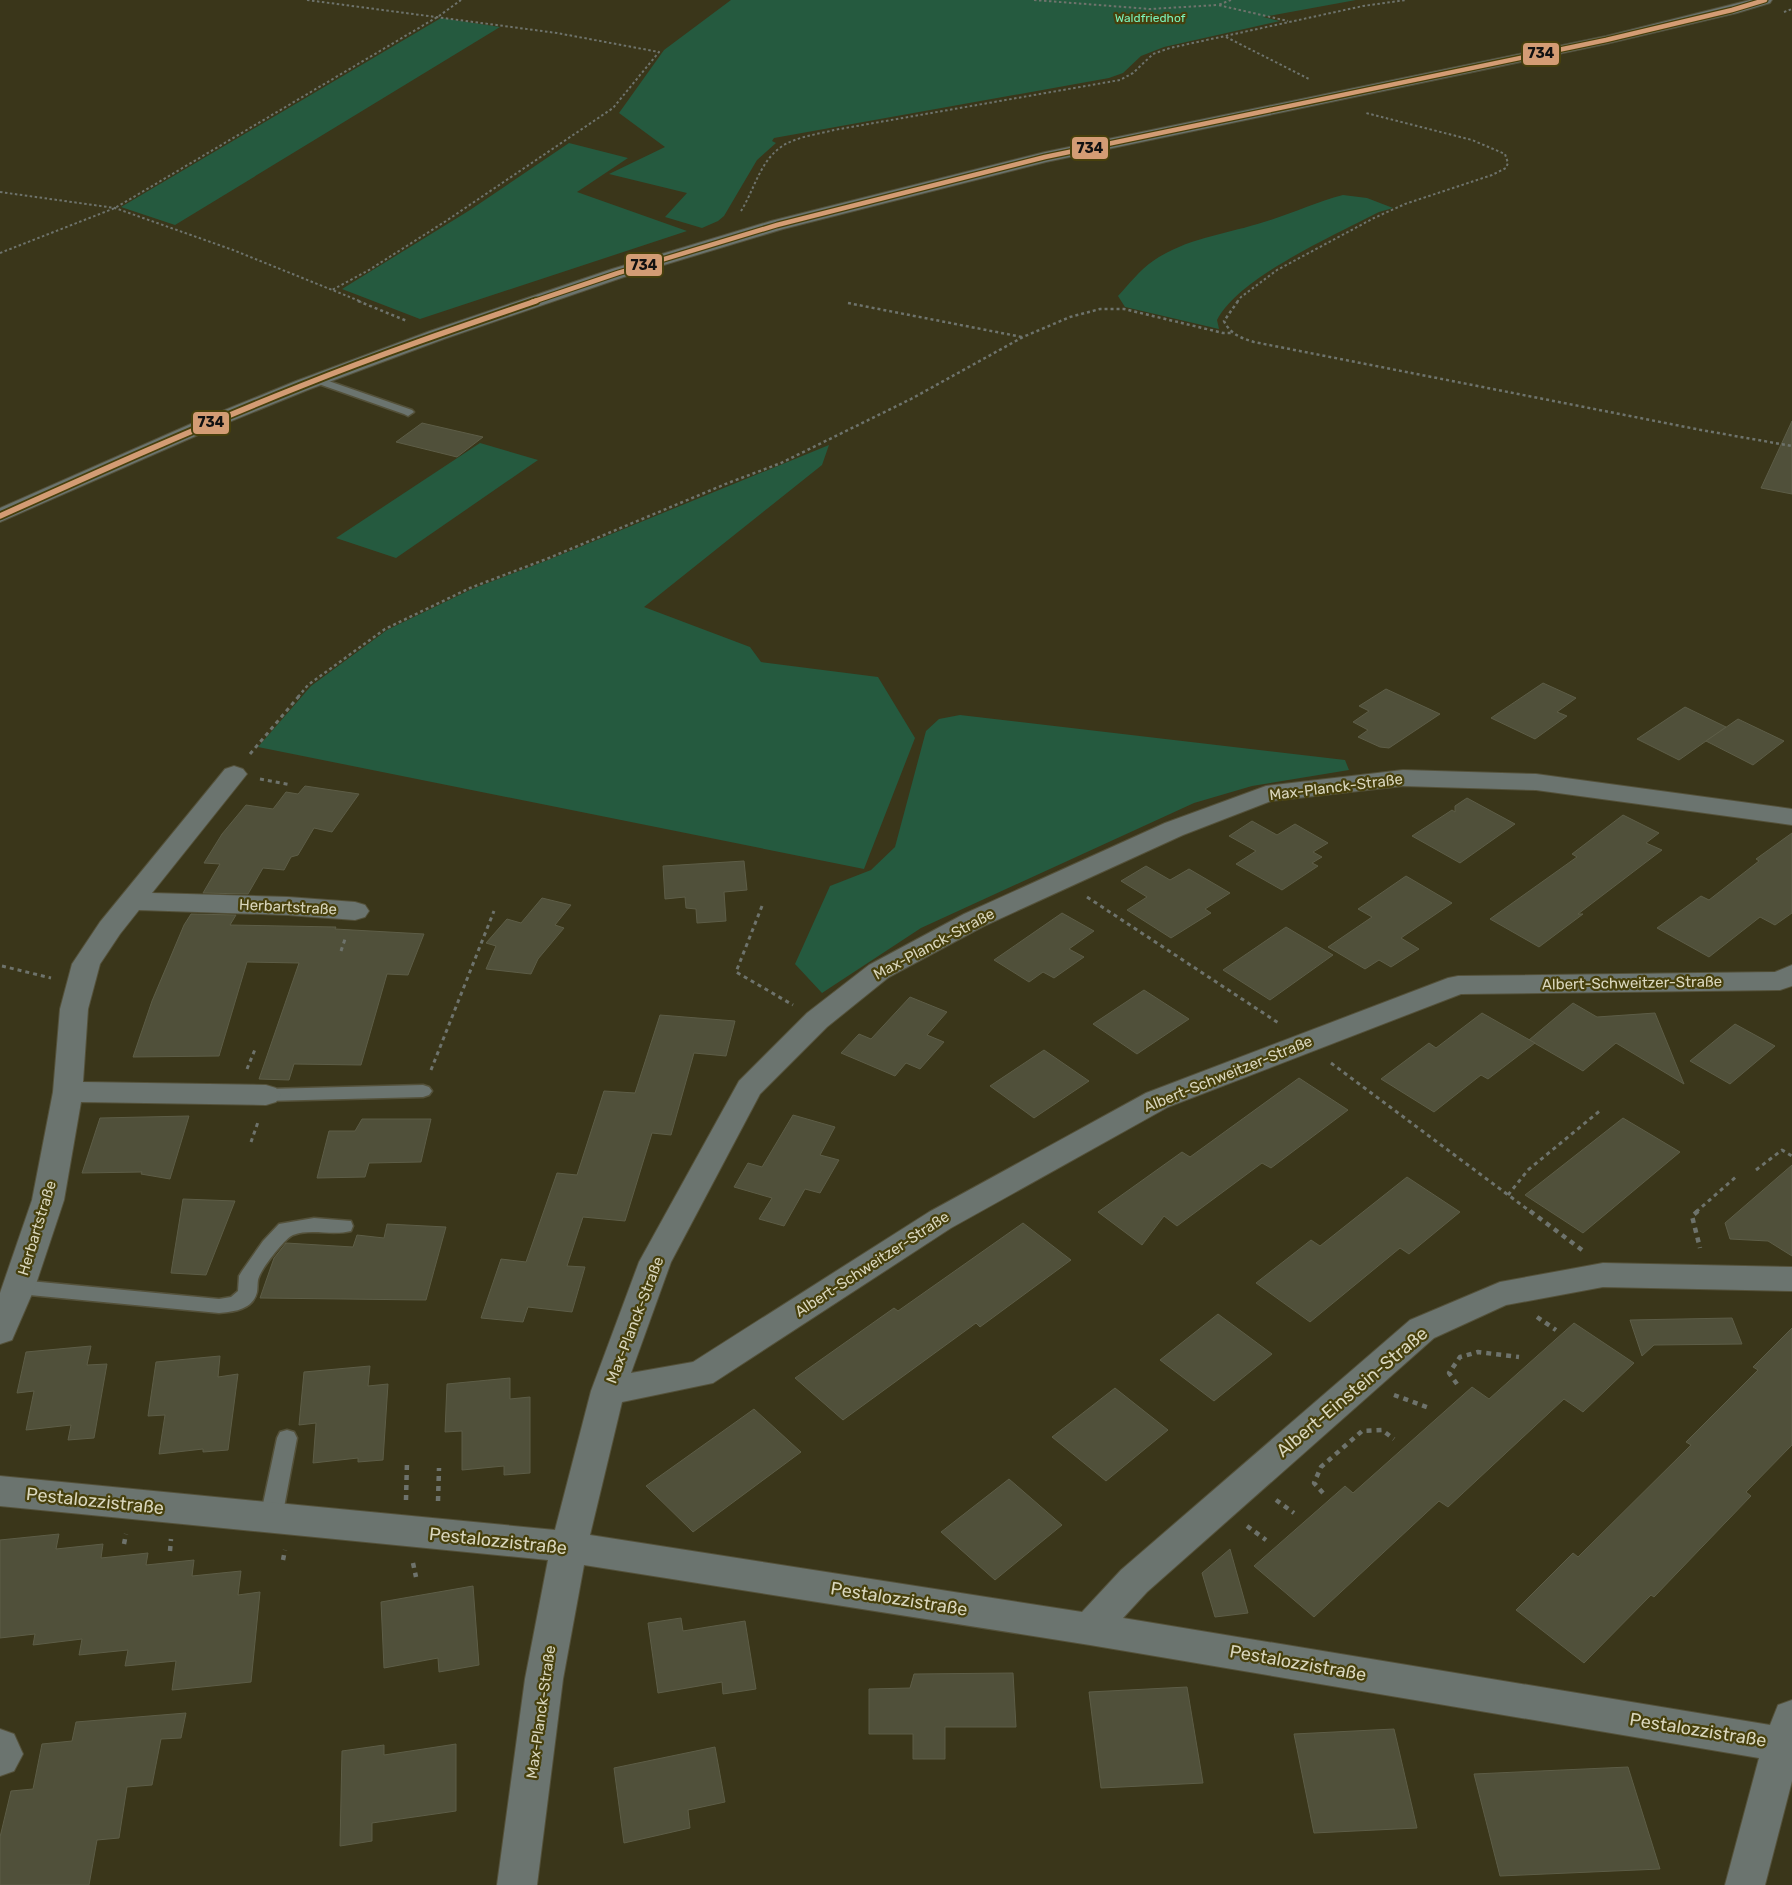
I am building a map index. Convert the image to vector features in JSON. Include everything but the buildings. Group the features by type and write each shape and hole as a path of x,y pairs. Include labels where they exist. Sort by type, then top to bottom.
{"street":[{"path":"0,516 200,427 317,380 618,273 776,225 1045,157 1606,40 1732,10 1765,0"},
{"name":"Herbartstraße","path":"0,1331 20,1287 48,1200 68,1092 74,1009 86,964 110,928 234,774"},
{"name":"Max-Planck-Straße","path":"517,1885 544,1679 569,1548 608,1391 655,1262 749,1088 817,1020 879,971 974,920 1174,829 1266,794 1403,778 1536,782 1792,817"},
{"name":"Herbartstraße","path":"132,901 288,906 355,911"},
{"name":"Albert-Schweitzer-Straße","path":"608,1391 701,1374 940,1220 1157,1100 1458,985 1780,982 1792,974"},
{"path":"68,1092 266,1096"},
{"name":"Albert-Einstein-Straße","path":"1090,1628 1160,1558 1422,1330 1500,1294 1603,1275 1792,1279"},
{"name":"Pestalozzistraße","path":"0,1491 569,1548 1789,1736"},
{"path":"1745,1885 1789,1736"},
{"path":"0,1747 3,1754 0,1758"}],"lane":[{"path":"317,380 408,412"},
{"path":"266,1096 423,1091"},
{"path":"20,1287 219,1306 236,1304 247,1294 249,1276 270,1246 286,1230 314,1225 344,1226"},
{"path":"271,1518 287,1438"}],"path":[{"path":"307,0 566,34 659,52 613,108 446,221 369,270 332,290"},
{"path":"0,253 115,208 439,16 460,0"},
{"path":"1034,0 1150,9 1218,5 1289,21"},
{"path":"1218,5 1231,0"},
{"path":"1226,37 1338,95 1341,104 1360,111 1472,140 1497,149 1508,158 1506,168 1492,175 1405,204 1374,218 1277,270 1241,297 1226,316 1225,326 1232,333 1253,342 1276,347 1792,446"},
{"path":"0,192 115,208 233,250 421,326 437,336"},
{"path":"848,303 1023,337"},
{"path":"234,774 308,685 385,629 470,588 549,558 782,463 911,399 1023,337 1070,317 1100,309 1124,309 1223,333 1232,333"},
{"path":"1061,881 1277,1022 1589,1255 1603,1275"},
{"path":"762,906 736,972 817,1020"},
{"path":"423,1091 494,910"},
{"path":"2,966 81,985"},
{"path":"1508,1195 1528,1170 1602,1109"},
{"path":"1756,1170 1782,1150 1792,1156"},
{"path":"1708,1277 1692,1216 1738,1174"},
{"path":"1456,1384 1449,1373 1460,1357 1478,1352 1519,1356"},
{"path":"1323,1492 1314,1483 1321,1467 1362,1431 1382,1430 1394,1439"},
{"path":"404,1531 408,1461"}],"green space":[{"name":"Waldfriedhof","path":"731,0 1356,0 1263,17 1280,21 1164,47 1141,56 1123,73 1109,78 774,138 772,141 776,143 757,160 724,216 718,221 702,228 665,217 687,193 609,174 665,147 619,113 664,50"},
{"path":"441,18 500,27 175,225 121,207"},
{"path":"569,143 628,158 577,192 687,231 420,319 342,289 470,210"},
{"path":"1343,195 1367,198 1393,208 1379,212 1314,245 1266,273 1245,288 1228,304 1217,320 1219,329 1125,307 1118,296 1148,265 1179,247 1207,237 1274,219"},
{"path":"480,443 538,460 396,558 336,538"},
{"path":"829,445 822,465 644,607 750,647 761,662 878,677 915,738 864,869 258,747 311,686 387,630 472,589 548,560"},
{"path":"960,715 1345,760 1349,770 1252,786 1194,803 921,928 822,993 795,964 830,886 871,870 895,847 926,731 939,719"}],"transit line":[{"name":"734","path":"0,516 200,427 303,385 437,335 618,273 777,225 1045,157 1606,40 1732,10 1765,0"}]}
